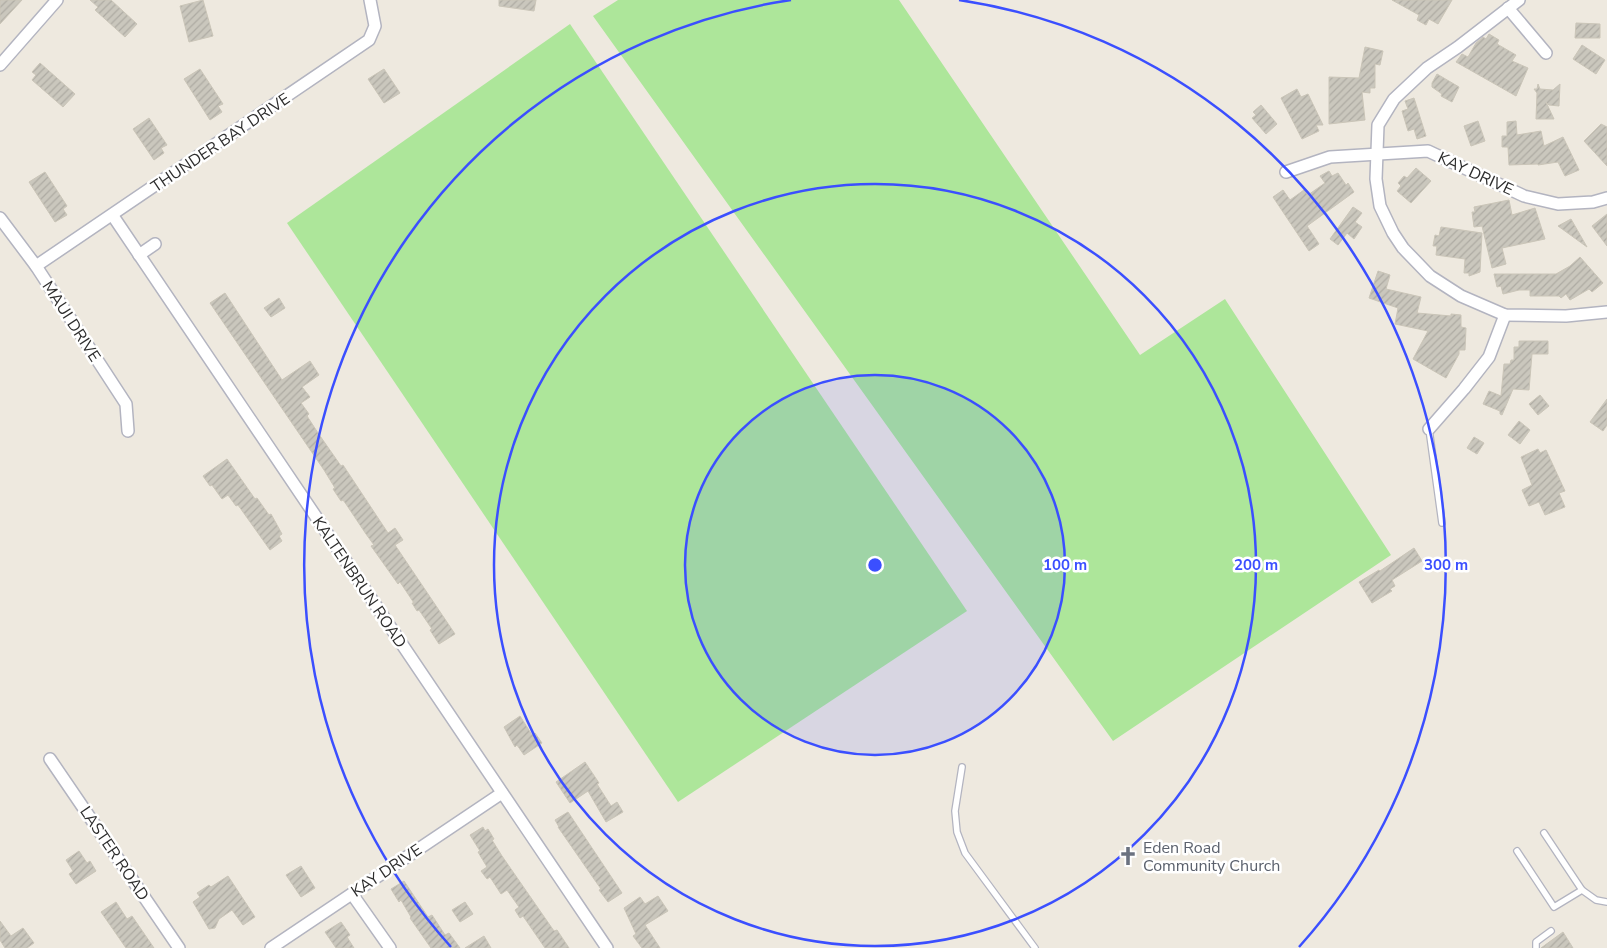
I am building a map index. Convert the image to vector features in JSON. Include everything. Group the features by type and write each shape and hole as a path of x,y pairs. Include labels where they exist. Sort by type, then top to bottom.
{"street":[{"path":"0,65 57,0"},
{"name":"THUNDER BAY DRIVE","path":"36,266 369,40 376,26 370,0"},
{"path":"1519,0 1427,68 1394,99 1378,125 1376,178 1380,206 1403,248 1430,276 1460,296 1505,315 1566,316 1607,312"},
{"path":"1508,8 1546,53"},
{"name":"KAY DRIVE","path":"1286,172 1330,157 1428,151 1524,196 1558,204 1593,202 1607,198"},
{"name":"KALTENBRUN ROAD","path":"112,216 607,948"},
{"name":"MAUI DRIVE","path":"0,218 36,266 126,404 128,431"},
{"path":"139,255 155,244"},
{"path":"1429,429 1489,357 1505,315"},
{"name":"LASTER ROAD","path":"50,759 180,948"},
{"name":"KAY DRIVE","path":"271,948 502,793"},
{"path":"352,894 390,948"}],"lane":[{"path":"1429,429 1442,523"},
{"path":"962,767 955,811 957,832 965,853 1035,948"},
{"path":"1544,832 1582,890 1596,900 1607,902"},
{"path":"1517,851 1554,907 1582,890"},
{"path":"1536,948 1536,942 1551,931"}],"green space":[{"path":"618,0 899,0 1140,355 1225,299 1391,555 1113,741 593,16"},
{"path":"570,24 967,611 678,802 287,223"}],"building":[{"path":"0,0 22,0 0,24"},
{"path":"90,0 111,0 137,24 125,37 95,10 98,7"},
{"path":"203,0 213,36 189,42 180,6"},
{"path":"499,0 536,0 534,11 499,6"},
{"path":"1392,0 1452,0 1438,24 1429,19 1426,25 1417,20 1419,15"},
{"path":"1576,23 1600,24 1600,38 1575,38"},
{"path":"1489,34 1499,40 1497,44 1516,55 1512,61 1528,68 1516,96 1456,62 1462,54 1468,57 1476,43 1483,37 1486,39"},
{"path":"1582,45 1605,60 1596,74 1573,59"},
{"path":"1365,47 1383,51 1380,65 1375,64 1375,88 1370,88 1370,93 1362,92 1365,120 1329,124 1329,77 1359,78"},
{"path":"40,63 75,94 63,107 32,80 36,75 32,72"},
{"path":"200,69 223,104 218,106 222,112 210,120 184,79"},
{"path":"384,69 400,93 384,103 368,79"},
{"path":"1437,74 1459,87 1452,102 1441,96 1442,94 1432,87"},
{"path":"1538,84 1540,89 1553,90 1560,84 1559,106 1549,105 1546,102 1554,119 1536,119 1537,93 1534,89 1537,89"},
{"path":"1297,89 1301,97 1308,94 1323,125 1316,125 1319,131 1302,139 1281,98"},
{"path":"1414,98 1426,136 1417,139 1414,129 1408,131 1402,111 1408,109 1405,101"},
{"path":"1261,105 1277,124 1266,134 1252,118 1256,115 1253,112"},
{"path":"149,118 167,145 161,148 164,153 154,160 133,129"},
{"path":"1478,121 1485,141 1471,146 1464,126"},
{"path":"1516,121 1517,135 1541,131 1544,146 1563,137 1579,170 1565,176 1558,162 1538,165 1509,165 1508,147 1502,147 1502,136 1507,136 1507,122"},
{"path":"1601,124 1607,127 1607,166 1584,141"},
{"path":"1416,168 1431,181 1411,203 1397,191 1401,186 1398,183 1404,176 1407,178"},
{"path":"1329,171 1332,176 1338,173 1346,185 1348,183 1354,192 1307,226 1319,244 1309,251 1273,197 1283,190 1290,200 1304,190 1308,195 1325,183 1320,176"},
{"path":"45,172 67,206 63,209 67,215 55,222 29,182"},
{"path":"1509,200 1512,215 1535,208 1545,239 1502,248 1506,264 1492,268 1482,226 1474,227 1472,212 1475,212 1474,207"},
{"path":"1353,207 1362,213 1355,222 1362,227 1354,239 1347,233 1338,245 1330,239"},
{"path":"1607,214 1607,246 1592,226"},
{"path":"1571,219 1587,247 1558,226"},
{"path":"1441,227 1482,233 1480,272 1469,276 1469,273 1464,273 1465,259 1436,255 1437,246 1433,246 1435,235 1439,236"},
{"path":"1580,257 1603,283 1592,292 1589,289 1570,300 1566,294 1561,298 1559,296 1530,296 1530,290 1519,290 1503,294 1501,286 1497,287 1494,274 1556,274 1570,266"},
{"path":"1378,271 1390,275 1386,289 1421,297 1417,313 1461,315 1461,327 1466,328 1465,350 1459,350 1459,354 1446,378 1413,359 1428,331 1395,324 1398,308 1369,298"},
{"path":"225,293 282,380 310,361 319,375 302,387 310,397 301,403 309,414 307,416 341,466 343,465 388,533 395,528 403,540 395,545 455,634 439,644 430,630 432,629 419,610 417,611 400,582 398,584 371,546 374,545 343,500 341,501 324,470 210,303"},
{"path":"279,298 285,308 271,317 264,308"},
{"path":"1519,341 1548,341 1548,354 1532,354 1529,390 1513,389 1502,415 1500,411 1483,404 1489,391 1501,396 1504,364 1510,364 1511,360 1514,360 1514,347 1519,347"},
{"path":"1540,395 1549,406 1538,415 1529,404"},
{"path":"1607,399 1607,425 1603,431 1590,422"},
{"path":"1519,421 1530,430 1520,444 1508,435"},
{"path":"1474,437 1484,443 1477,454 1467,448"},
{"path":"1538,449 1540,453 1546,450 1565,491 1559,493 1565,507 1545,515 1539,502 1529,506 1522,490 1532,485 1521,457"},
{"path":"227,459 255,499 257,498 269,515 271,514 282,534 279,536 282,541 270,550 238,505 236,506 228,495 222,499 203,476"},
{"path":"1414,548 1422,561 1392,580 1395,586 1390,589 1392,591 1372,603 1359,582 1380,571"},
{"path":"520,716 532,735 535,733 542,743 524,755 517,745 515,747 504,727"},
{"path":"585,762 611,806 617,802 623,812 606,822 588,791 570,803 556,782"},
{"path":"568,812 622,893 608,902 558,827 555,820"},
{"path":"483,827 485,831 488,829 494,839 492,840 502,856 554,931 557,930 569,948 545,948 523,916 520,918 515,910 519,907 507,890 501,894 490,877 487,879 481,871 487,867 470,835"},
{"path":"79,851 87,863 90,861 96,871 76,884 69,874 73,871 66,860"},
{"path":"301,866 315,888 301,897 286,875"},
{"path":"228,876 255,917 243,925 232,910 219,919 215,928 209,929 193,902 200,897 197,893"},
{"path":"404,881 428,917 432,915 445,935 449,933 460,948 431,948 410,918 401,900 399,902 391,889"},
{"path":"658,896 668,911 645,925 660,948 642,948 633,936 636,934 624,908 640,897 645,904"},
{"path":"116,902 127,919 132,916 154,948 126,948 101,912"},
{"path":"465,902 473,914 460,922 452,910"},
{"path":"0,921 11,936 23,928 34,943 27,948 5,948 0,940"},
{"path":"341,922 350,935 347,937 354,948 336,948 325,932"},
{"path":"1563,932 1573,948 1541,948"},
{"path":"484,936 491,948 465,948"}],"place":[{"name":"Eden Road Community Church","path":"1128,856"}]}
